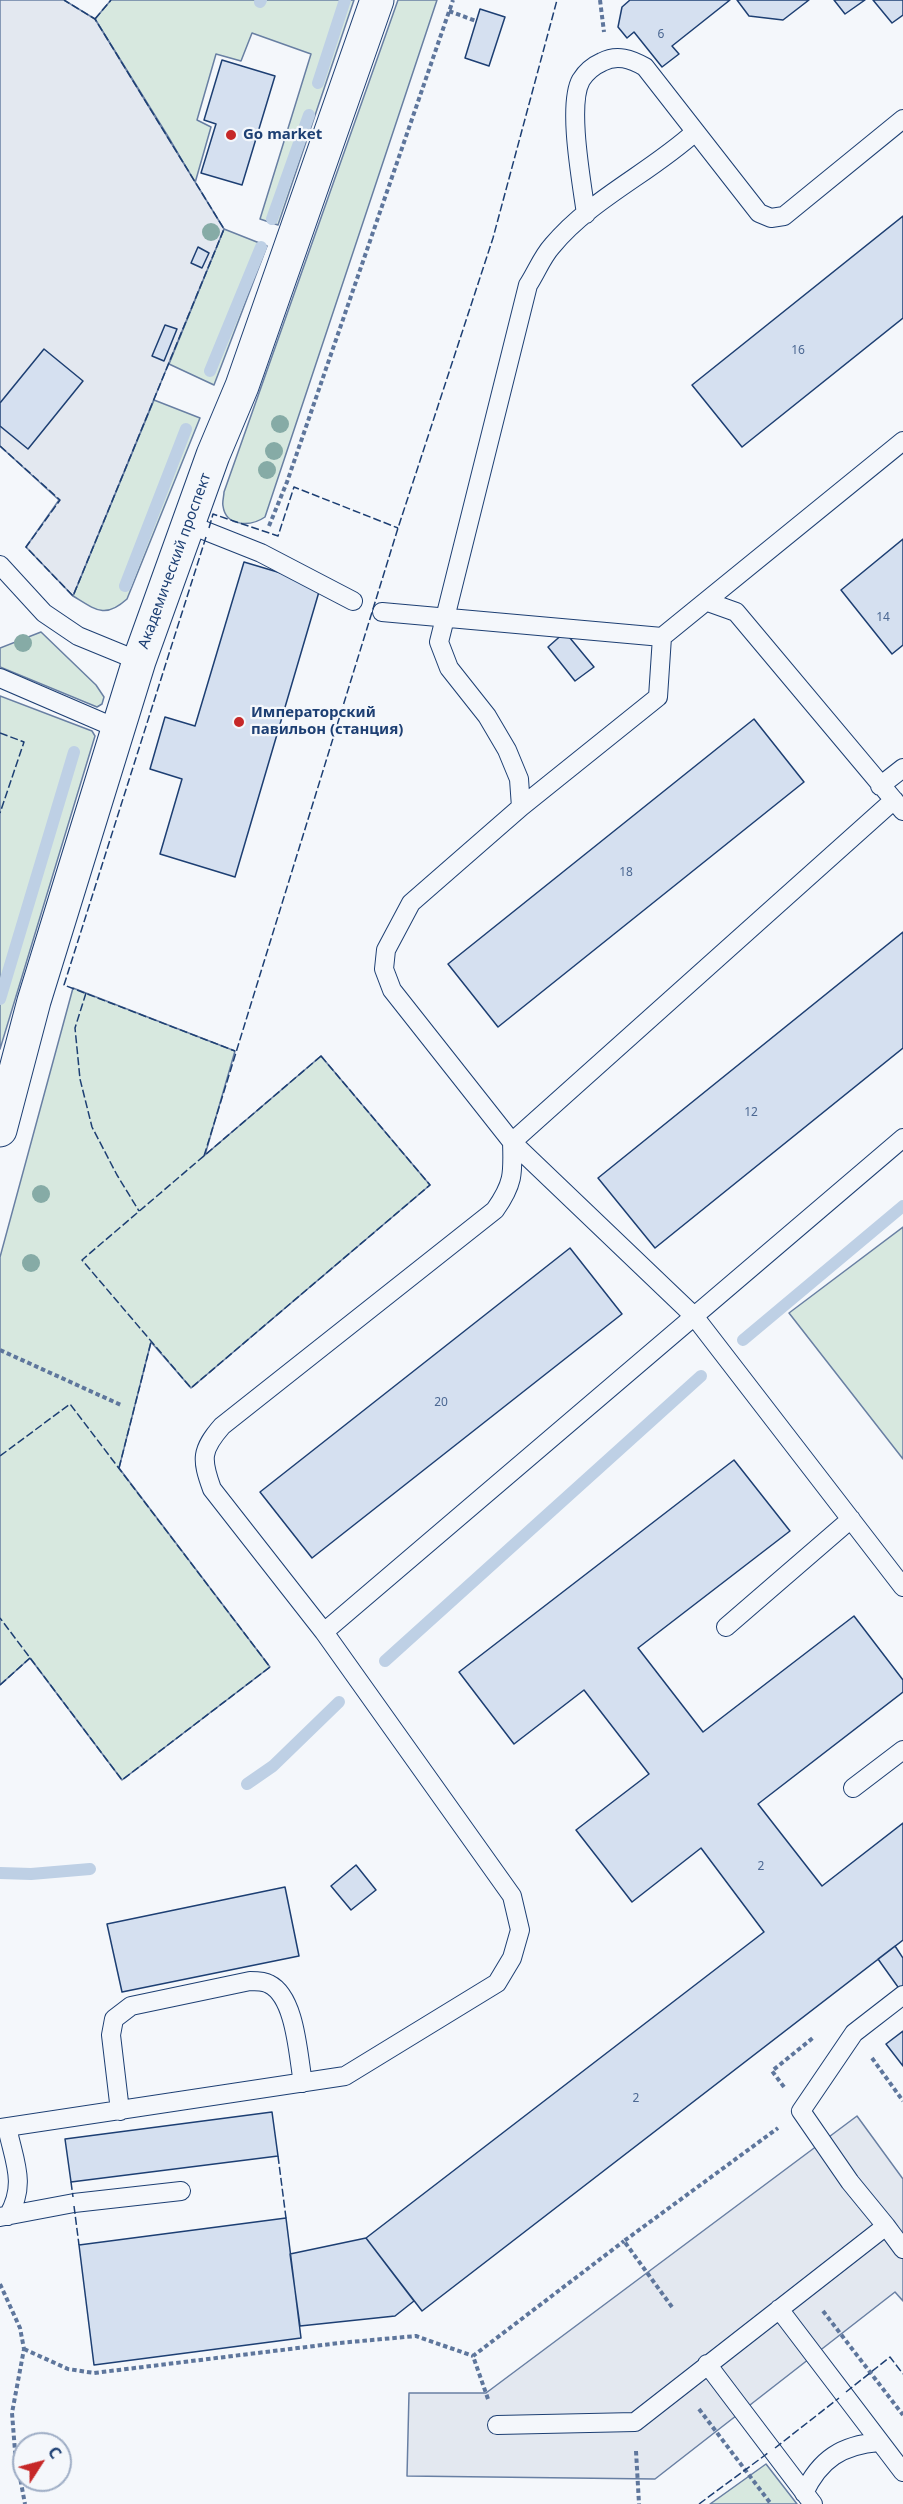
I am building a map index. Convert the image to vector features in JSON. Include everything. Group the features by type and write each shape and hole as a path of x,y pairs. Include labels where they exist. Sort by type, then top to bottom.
{"street":[{"name":"Академический проспект","path":"0,1130 34,1001 116,728 213,455 242,386 377,0"}],"lane":[{"path":"586,214 577,151 576,105 580,81 593,66 607,59 629,58 645,68 759,213 771,218 784,216 903,119"},
{"path":"521,807 519,779 507,750 487,716 449,668 439,642 443,617 528,285 551,246 586,214 694,132"},
{"path":"382,612 662,638 903,441"},
{"path":"188,524 261,553 353,601"},
{"path":"0,565 44,613 78,636 139,660"},
{"path":"512,1142 899,805 880,786 736,612 708,602"},
{"path":"662,638 658,697 521,807 411,903 386,950 384,969 392,990 512,1142 694,1316 903,1587"},
{"path":"0,678 116,728"},
{"path":"880,786 903,768"},
{"path":"324,1632 903,1138"},
{"path":"4,2217 16,2202 20,2185 4,2128 345,2076 497,1983 512,1958 520,1930 512,1896 324,1632 212,1489 204,1466 208,1442 222,1426 495,1210 508,1192 513,1174 512,1142"},
{"path":"726,1627 851,1519"},
{"path":"853,1788 903,1750"},
{"path":"120,2111 111,2035 114,2019 131,2006 250,1981 268,1983 279,1992 289,2008 303,2083"},
{"path":"903,1995 854,2033 801,2111 850,2182 903,2249"},
{"path":"4,2217 74,2203 181,2191"},
{"path":"496,2425 635,2422 886,2226"},
{"path":"779,2309 903,2472"},
{"path":"707,2364 808,2498"},
{"path":"808,2498 820,2466 860,2443 879,2442"}],"path":[{"path":"266,532 291,471 453,0"},
{"path":"449,11 476,21"},
{"path":"0,1350 121,1405"},
{"path":"854,2033 903,2101"},
{"path":"473,2356 801,2111"},
{"path":"624,2241 672,2307"},
{"path":"0,2284 20,2328 24,2349 12,2413 15,2451 25,2504"},
{"path":"833,2325 903,2415"},
{"path":"24,2349 68,2369 94,2373 339,2343 416,2336 473,2356"},
{"path":"473,2356 496,2425"},
{"path":"705,2417 771,2504"},
{"path":"636,2464 639,2504"}],"shaded area":[{"path":"0,0 64,0 95,19 224,229 73,596 26,547 59,500 0,446"},
{"path":"111,0 354,0 278,225 260,219 311,54 252,33 241,61 216,54 197,120 211,127 195,183 95,19"},
{"path":"398,0 437,0 265,517 247,523 234,522 225,513 224,492"},
{"path":"224,229 267,246 214,385 169,364"},
{"path":"154,400 200,418 127,599 113,609 100,610 73,596"},
{"path":"41,632 96,685 104,697 102,704 97,707 0,667 0,648"},
{"path":"0,696 92,731 95,736 0,1049"},
{"path":"73,988 235,1051 205,1155 321,1056 430,1185 191,1388 151,1342 119,1468 270,1667 122,1780 30,1658 0,1685 0,1257"},
{"path":"903,1227 903,1459 789,1313"},
{"path":"857,2116 903,2179 903,2301 895,2292 655,2479 407,2476 409,2393 486,2393"},
{"path":"766,2464 797,2504 710,2504"}],"building":[{"path":"630,0 730,0 672,46 679,54 662,67 634,32 627,38 618,27 622,7"},
{"path":"737,0 809,0 783,20 749,16"},
{"path":"834,0 865,0 845,14"},
{"path":"873,0 903,0 903,15 892,23"},
{"path":"480,9 505,17 489,66 465,58"},
{"path":"222,60 275,76 242,185 201,173 216,124 204,120"},
{"path":"903,216 903,318 742,447 692,385"},
{"path":"198,247 209,253 202,268 191,263"},
{"path":"165,325 177,329 164,361 152,356"},
{"path":"44,349 83,381 28,449 0,426 0,403"},
{"path":"903,539 903,645 892,654 841,590"},
{"name":"Императорский павильон (станция)","path":"244,562 321,585 235,877 160,854 182,779 150,769 165,717 195,726"},
{"path":"565,632 594,667 575,681 548,647"},
{"path":"754,719 804,782 498,1027 448,964"},
{"path":"903,932 903,1048 655,1248 598,1178"},
{"path":"570,1248 622,1314 312,1558 260,1492"},
{"path":"734,1460 790,1531 638,1648 703,1732 854,1616 903,1680 903,1692 758,1804 822,1886 903,1823 903,1940 422,2311 366,2238 764,1932 701,1848 632,1902 576,1830 649,1774 584,1690 514,1744 459,1672"},
{"path":"356,1865 376,1890 351,1910 331,1886"},
{"path":"285,1887 299,1956 122,1992 107,1924"},
{"path":"895,1946 903,1958 903,1994 878,1959"},
{"path":"903,2031 903,2066 886,2044"},
{"path":"272,2112 278,2156 71,2182 65,2139"},
{"path":"286,2218 301,2338 94,2365 79,2245"},
{"path":"366,2238 414,2301 395,2316 300,2326 290,2254"}],"waterway":[{"path":"318,83 345,0"},
{"path":"272,219 309,115"},
{"path":"210,371 261,247"},
{"path":"125,586 186,429"},
{"path":"0,999 74,752"},
{"path":"743,1340 903,1206"},
{"path":"385,1661 701,1376"},
{"path":"247,1784 273,1766 339,1702"},
{"path":"0,1873 31,1874 90,1869"}],"fence":[{"path":"0,446 60,500 26,547 73,596 224,229 95,19 64,0"},
{"path":"95,19 111,0"},
{"path":"204,1156 398,528 493,238 557,0"},
{"path":"209,528 213,514 278,536 294,487 398,528"},
{"path":"206,537 64,985 235,1051"},
{"path":"0,733 24,742 0,813"},
{"path":"86,993 75,1028 80,1079 92,1127 139,1211"},
{"path":"321,1056 430,1185 191,1388 82,1260 321,1056"},
{"path":"119,1468 151,1342"},
{"path":"0,1456 70,1404 270,1667 122,1780 0,1618"},
{"path":"0,1685 30,1658"},
{"path":"278,2156 286,2218"},
{"path":"71,2182 73,2197"},
{"path":"74,2206 79,2245"},
{"path":"846,2392 890,2357 903,2374"},
{"path":"775,2448 839,2398"},
{"path":"699,2504 768,2453"}],"place":[{"name":"Go market","path":"231,135"},
{"name":"Императорский павильон (станция)","path":"239,722"}]}
